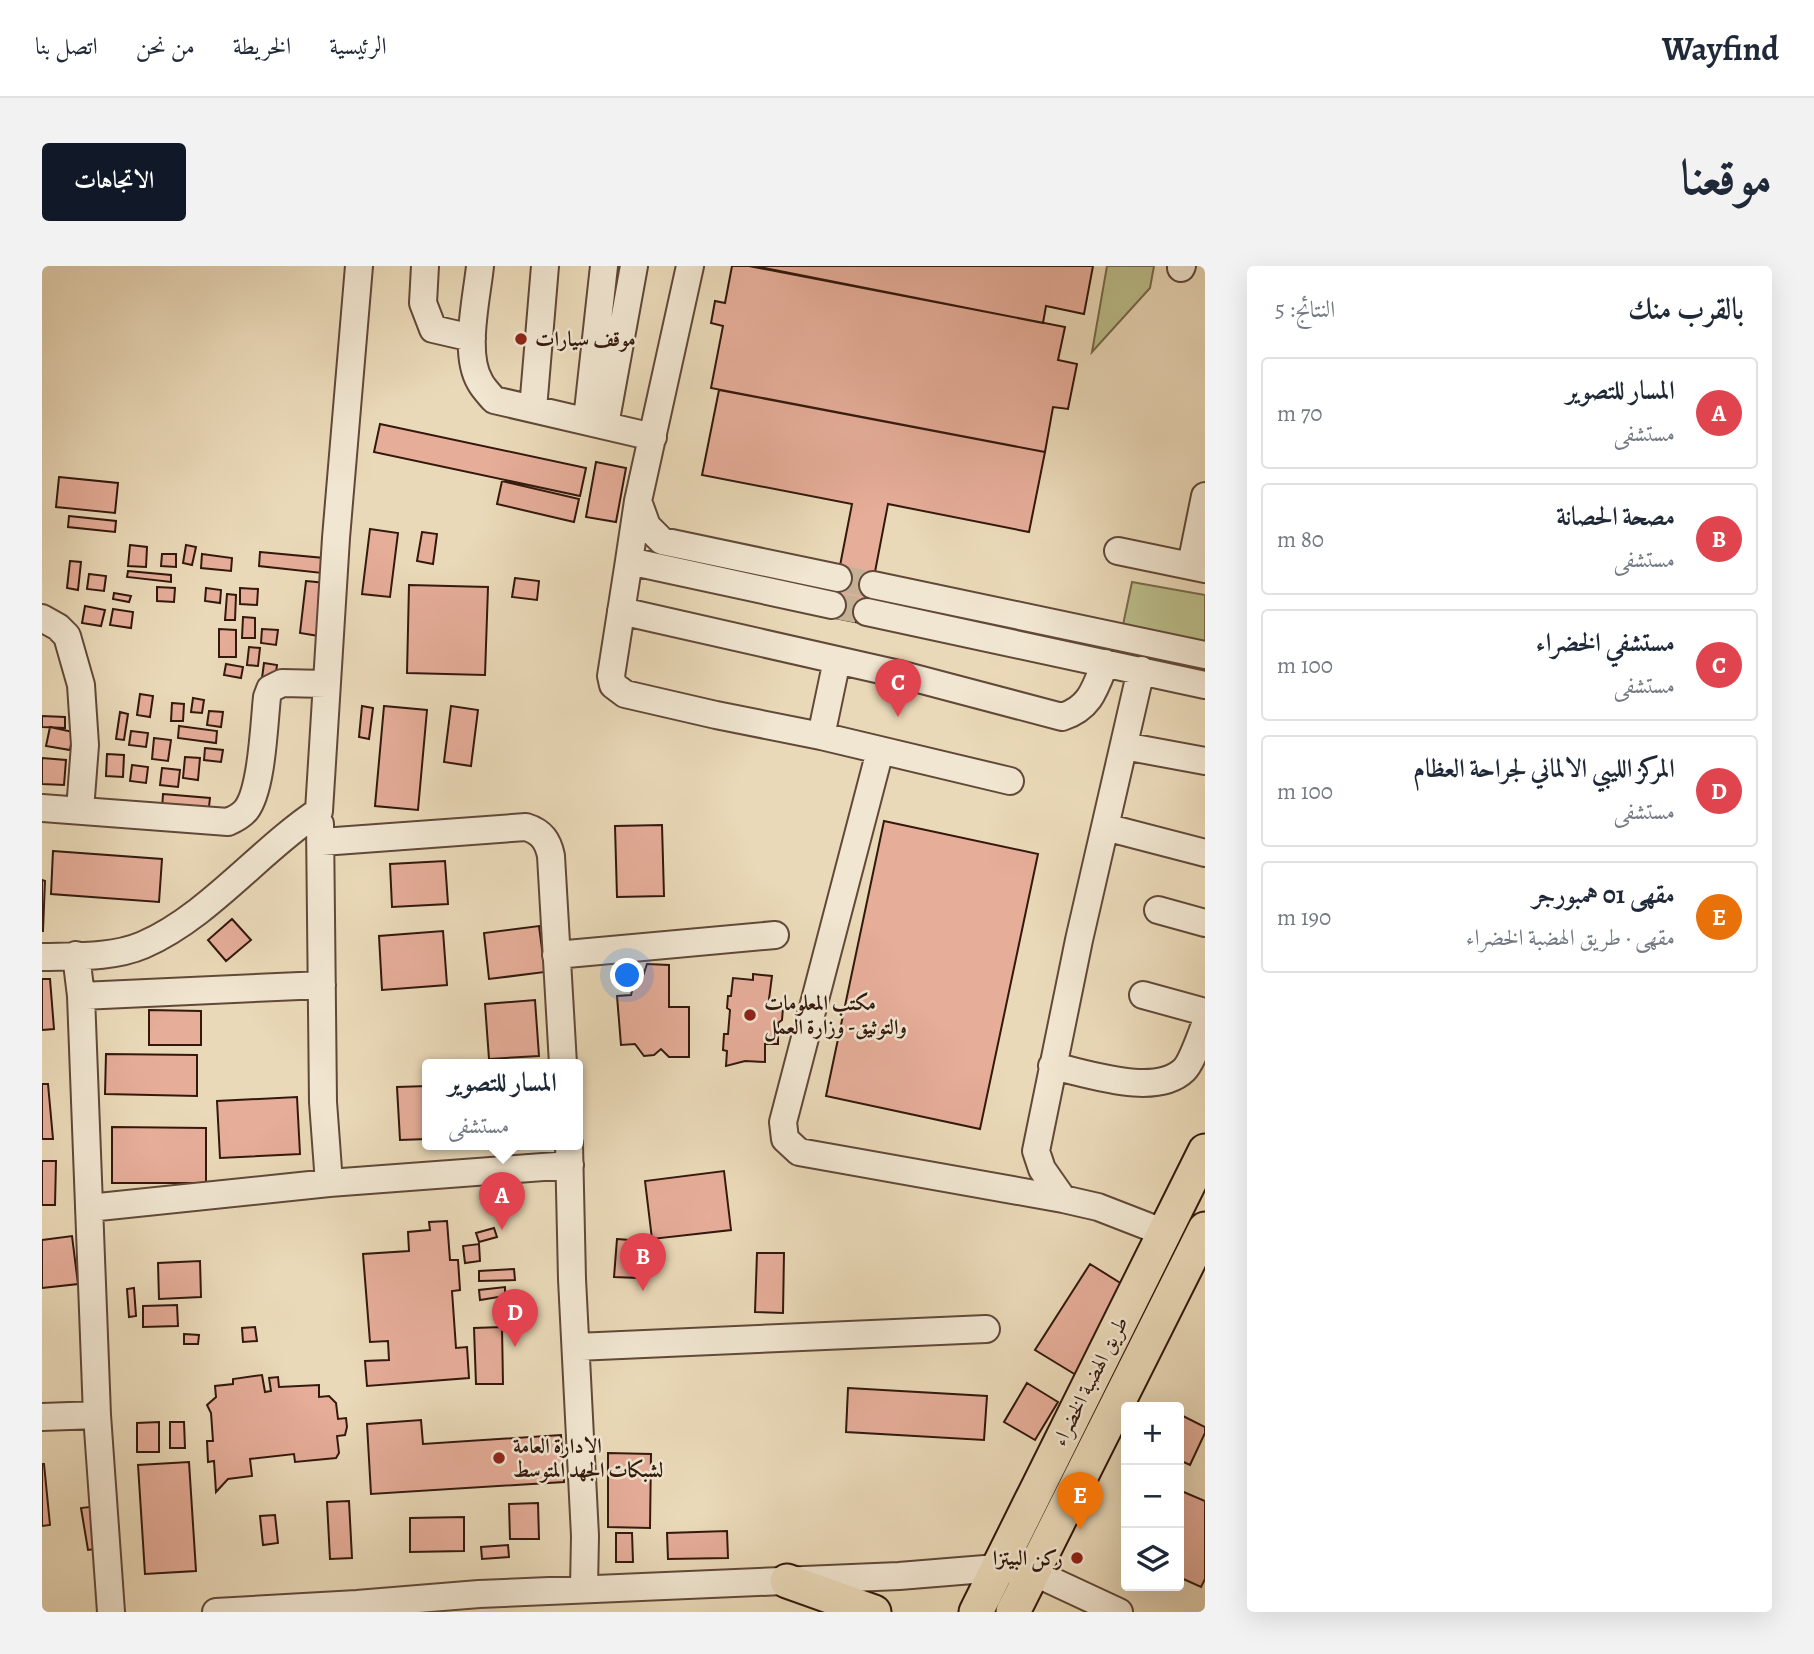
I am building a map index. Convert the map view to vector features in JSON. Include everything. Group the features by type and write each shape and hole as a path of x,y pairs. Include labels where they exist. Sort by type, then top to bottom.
{"main road":[{"name":"طريق الهضبة الخضراء","path":"976,1612 996,1567 1205,1151"},
{"name":"طريق الهضبة الخضراء","path":"1013,1612 1205,1229"},
{"path":"787,1581 874,1612"}],"street":[{"path":"329,1183 323,1102 322,842 319,811 326,684 359,266"},
{"path":"425,266 423,303 433,329 472,338"},
{"path":"480,266 472,338 473,364 479,382 494,400 653,437"},
{"path":"533,409 545,266"},
{"path":"596,423 604,266"},
{"path":"596,423 634,266"},
{"path":"690,266 638,501 611,676 613,685 625,694 821,736 1010,781"},
{"path":"1118,551 1198,567 1205,496"},
{"path":"638,501 647,526 662,541 838,579"},
{"path":"629,561 832,606"},
{"path":"873,585 1205,655"},
{"path":"621,611 903,675 1062,717 1078,712 1089,698 1105,663"},
{"path":"867,612 1205,685"},
{"path":"42,618 67,636 81,685 85,745 80,810"},
{"path":"821,736 837,660"},
{"path":"1063,1199 1042,1169 1035,1151 1141,670"},
{"path":"42,808 228,822 236,819 247,809 254,792 270,689 282,683 326,684"},
{"path":"1124,746 1205,761"},
{"path":"880,751 783,1122 785,1139 799,1152 1063,1199 1098,1207 1165,1233"},
{"path":"42,957 113,953 142,945 197,911 274,845 319,811"},
{"path":"322,842 526,827 538,831 547,841 551,856 564,1059"},
{"path":"1105,827 1205,853"},
{"path":"1158,910 1205,923"},
{"path":"556,955 775,935"},
{"path":"76,956 81,996 97,1415 111,1612"},
{"path":"81,996 322,985"},
{"path":"1143,995 1205,1012"},
{"path":"1052,1066 1138,1084 1164,1082 1185,1069 1205,1026"},
{"path":"89,1208 570,1155 585,1536 584,1588"},
{"path":"576,1347 986,1329"},
{"path":"42,1417 97,1415"},
{"path":"216,1612 584,1588 899,1576 996,1567 1032,1572 1119,1612"}],"green space":[{"path":"1107,266 1154,266 1150,288 1092,352"},
{"path":"1132,582 1205,595 1205,643 1123,625"}],"building":[{"path":"732,266 749,266 1065,327 1058,360 1077,364 1068,409 1053,407 1045,452 711,388 723,326 711,323 715,301 725,303"},
{"path":"754,266 1093,266 1084,314 1046,306 1043,323"},
{"path":"719,390 1045,452 1029,532 888,504 865,624 830,617 852,504 702,475"},
{"path":"380,424 586,468 580,496 374,452"},
{"path":"596,462 626,468 616,522 586,517"},
{"path":"59,477 118,483 115,513 56,507"},
{"path":"502,481 579,499 574,522 497,504"},
{"path":"69,516 116,521 115,532 68,527"},
{"path":"370,529 398,533 390,597 362,594"},
{"path":"422,532 437,534 433,564 417,561"},
{"path":"130,545 147,547 146,567 128,566"},
{"path":"186,545 196,547 192,565 183,563"},
{"path":"260,552 324,558 322,573 259,566"},
{"path":"162,554 176,554 176,567 161,566"},
{"path":"202,554 232,558 231,571 201,568"},
{"path":"70,561 81,562 78,590 67,588"},
{"path":"128,571 171,575 171,582 127,577"},
{"path":"89,574 106,576 104,591 87,589"},
{"path":"515,578 539,581 537,600 512,597"},
{"path":"306,581 326,583 319,636 300,633"},
{"path":"409,585 488,587 485,675 407,673"},
{"path":"157,587 175,588 174,602 157,601"},
{"path":"206,588 221,590 220,603 205,601"},
{"path":"240,588 258,589 257,605 240,604"},
{"path":"114,593 131,596 129,602 113,599"},
{"path":"227,594 236,595 235,620 225,620"},
{"path":"85,606 105,610 101,626 82,623"},
{"path":"113,609 133,612 131,628 110,625"},
{"path":"243,617 255,618 255,638 242,638"},
{"path":"219,629 236,630 236,657 219,657"},
{"path":"262,629 278,630 276,645 261,643"},
{"path":"249,647 260,648 258,666 247,665"},
{"path":"264,663 277,665 275,680 262,678"},
{"path":"226,664 243,667 241,678 224,675"},
{"path":"140,694 153,696 150,717 137,715"},
{"path":"193,698 204,700 202,713 191,712"},
{"path":"172,703 184,704 183,721 171,721"},
{"path":"362,706 373,708 369,739 359,737"},
{"path":"384,706 427,710 418,810 375,806"},
{"path":"451,706 478,710 471,766 444,762"},
{"path":"209,711 223,712 221,727 207,725"},
{"path":"120,712 128,714 124,740 116,739"},
{"path":"42,716 65,717 65,728 42,727"},
{"path":"179,726 217,731 216,743 178,738"},
{"path":"50,727 73,732 70,750 46,746"},
{"path":"131,731 148,733 146,747 129,745"},
{"path":"154,738 171,740 168,761 152,759"},
{"path":"205,748 223,750 221,762 204,760"},
{"path":"107,754 124,755 123,777 106,776"},
{"path":"185,757 200,758 198,780 183,778"},
{"path":"42,758 66,760 64,785 42,784"},
{"path":"132,765 148,767 146,783 130,781"},
{"path":"162,768 180,770 178,787 160,785"},
{"path":"163,794 210,798 208,815 162,810"},
{"path":"884,821 1038,854 980,1129 826,1096"},
{"path":"662,825 664,896 617,897 615,826"},
{"path":"53,851 162,859 159,902 51,894"},
{"path":"445,861 448,904 392,907 390,864"},
{"path":"42,880 45,881 43,931 42,931"},
{"path":"232,919 251,940 226,961 208,940"},
{"path":"539,926 545,972 489,979 484,933"},
{"path":"443,931 447,985 382,990 379,936"},
{"path":"647,964 669,965 669,1007 689,1007 689,1057 669,1057 661,1049 654,1055 644,1056 635,1044 621,1045 617,996 631,995 633,987 641,982"},
{"path":"753,974 772,976 768,1007 783,1008 782,1020 778,1023 778,1044 765,1044 765,1062 745,1061 726,1066 724,1034 728,1034 728,996 731,996 733,978 753,980"},
{"path":"42,979 50,979 54,1029 42,1030"},
{"path":"535,1000 539,1056 489,1059 485,1004"},
{"path":"149,1010 201,1011 201,1045 149,1045"},
{"path":"106,1054 197,1055 197,1096 105,1094"},
{"path":"42,1084 48,1084 53,1139 42,1139"},
{"path":"422,1086 422,1139 400,1140 397,1087"},
{"path":"297,1097 300,1154 220,1158 217,1101"},
{"path":"112,1127 206,1128 206,1183 112,1183"},
{"path":"42,1161 56,1161 55,1205 42,1205"},
{"path":"724,1171 731,1230 652,1239 645,1181"},
{"path":"447,1221 450,1260 458,1260 460,1290 452,1291 456,1348 467,1347 469,1378 367,1386 365,1361 389,1360 388,1341 370,1342 363,1254 409,1251 408,1232 430,1230 429,1222"},
{"path":"494,1228 497,1237 479,1242 476,1233"},
{"path":"72,1236 78,1284 42,1288 42,1240"},
{"path":"617,1239 643,1241 639,1278 614,1277"},
{"path":"479,1244 480,1261 465,1263 463,1246"},
{"path":"757,1253 784,1253 783,1313 755,1312"},
{"path":"200,1261 201,1297 159,1299 158,1263"},
{"path":"1090,1264 1130,1289 1076,1375 1035,1350"},
{"path":"514,1269 515,1280 479,1281 479,1271"},
{"path":"505,1287 505,1296 480,1300 479,1290"},
{"path":"134,1288 136,1316 129,1317 127,1289"},
{"path":"177,1305 178,1326 143,1327 143,1306"},
{"path":"255,1327 257,1341 243,1342 242,1328"},
{"path":"502,1327 503,1384 476,1384 474,1328"},
{"path":"184,1334 199,1335 198,1344 184,1344"},
{"path":"262,1375 265,1392 271,1391 269,1378 278,1377 279,1387 319,1385 319,1397 329,1396 336,1403 338,1419 346,1418 345,1435 337,1436 339,1453 336,1458 295,1462 294,1454 250,1459 252,1476 228,1479 216,1492 214,1461 208,1462 207,1441 213,1441 211,1413 207,1405 216,1397 215,1386 233,1384 233,1379"},
{"path":"1027,1383 1058,1402 1035,1440 1004,1422"},
{"path":"848,1388 987,1396 984,1440 846,1432"},
{"path":"1184,1416 1205,1427 1205,1433 1190,1465 1184,1462"},
{"path":"421,1420 423,1444 561,1435 564,1482 371,1494 367,1424"},
{"path":"159,1422 159,1452 137,1452 137,1423"},
{"path":"170,1422 184,1422 185,1448 170,1448"},
{"path":"608,1453 651,1454 650,1528 608,1527"},
{"path":"189,1462 196,1571 145,1574 138,1465"},
{"path":"42,1464 50,1525 42,1526"},
{"path":"1184,1492 1205,1501 1205,1579 1201,1587 1184,1579"},
{"path":"349,1501 352,1558 330,1559 327,1502"},
{"path":"538,1503 539,1539 510,1539 509,1504"},
{"path":"114,1504 120,1546 88,1550 81,1508"},
{"path":"275,1515 278,1543 263,1545 260,1516"},
{"path":"464,1517 464,1551 410,1552 410,1518"},
{"path":"727,1531 728,1558 668,1559 667,1533"},
{"path":"616,1533 632,1533 633,1562 616,1562"},
{"path":"508,1545 509,1557 482,1559 481,1547"}],"tunnel":[{"path":"838,578 873,585"},
{"path":"832,605 867,612"}],"place":[{"name":"موقف سيارات","path":"521,339"},
{"name":"مستشفي الخضراء","path":"898,717"},
{"name":"مكتب المعلومات والتوثيق- وزارة العمل","path":"750,1015"},
{"name":"المسار للتصوير","path":"502,1230"},
{"name":"مصحة الحصانة","path":"643,1291"},
{"name":"المركز الليبي الالماني لجراحة العظام","path":"515,1347"},
{"name":"الادارة العامة لشبكات الجهد المتوسط","path":"499,1458"},
{"name":"مقهى 01 همبورجر","path":"1080,1530"},
{"name":"ركن البيتزا","path":"1077,1558"}]}
